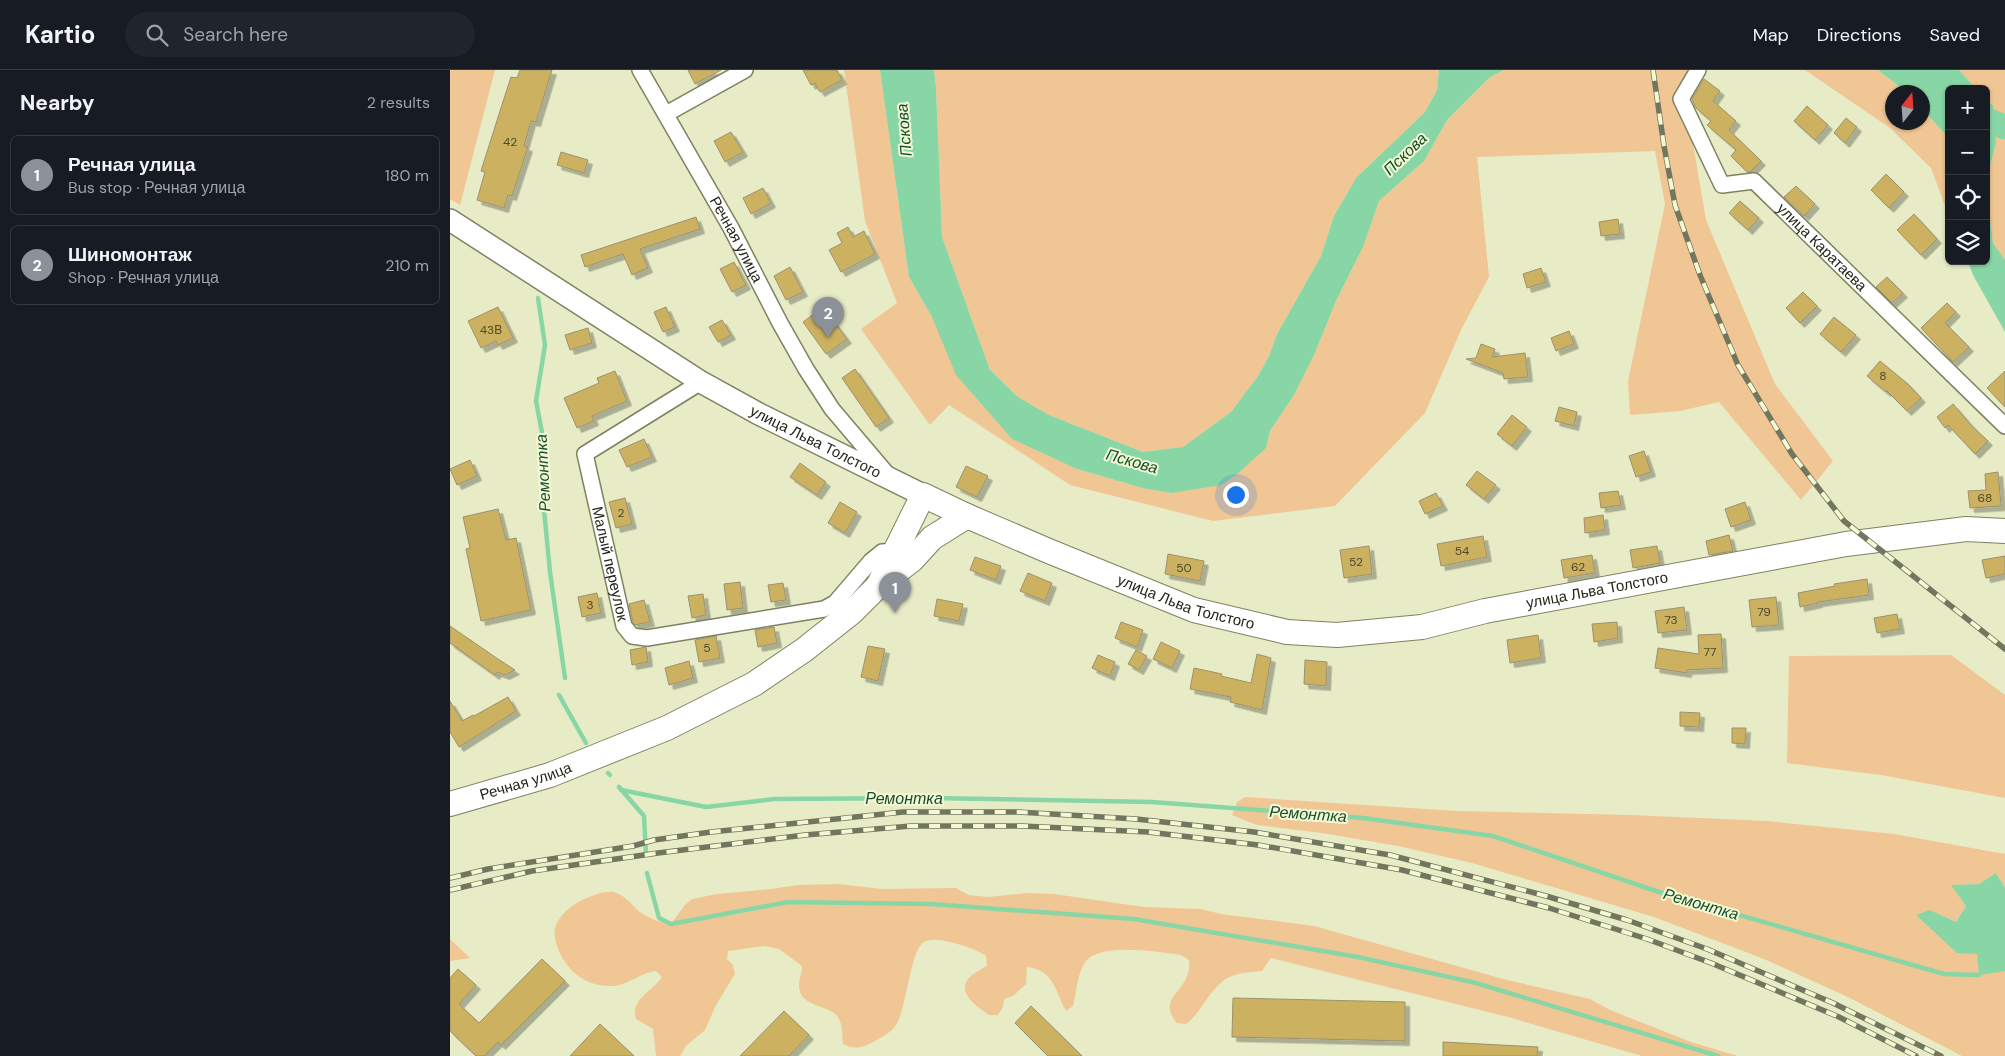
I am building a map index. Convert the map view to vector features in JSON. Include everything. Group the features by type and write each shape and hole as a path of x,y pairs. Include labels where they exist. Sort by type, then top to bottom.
{"main road":[{"path":"878,586 923,495"},
{"name":"улица Льва Толстого","path":"923,495 967,516 1098,572 1194,610 1287,632 1337,635 1422,627 1485,611 1846,544 1966,528 2005,530"},
{"path":"878,586 912,560 932,538 967,516"},
{"name":"Речная улица","path":"450,804 550,775 667,728 754,684 804,650 852,612 878,586"}],"street":[{"name":"Речная улица","path":"640,70 731,228 806,369 832,409 891,479"},
{"path":"666,114 745,70"},
{"name":"улица Каратаева","path":"1698,70 1681,99 1722,185 1754,181 2005,426"},
{"name":"улица Льва Толстого","path":"450,220 701,382 759,414 923,495"},
{"name":"Малый переулок","path":"701,382 585,454 624,626 632,636 647,638 824,609 835,603 871,561 882,552 895,551"}],"shaded area":[{"path":"450,70 495,70 460,205 450,199"},
{"path":"844,70 880,70 909,277 932,317 1077,469 1146,489 1172,493 1266,448 1270,431 1294,395 1314,355 1336,301 1363,247 1379,201 1424,161 1447,120 1490,77 1504,70 1694,70 1682,79 1706,220 1775,384 1833,461 1801,500 1719,402 1680,411 1630,415 1628,381 1665,204 1655,151 1477,157 1489,277 1461,330 1425,413 1335,506 1213,521 1070,485 949,405 930,425 861,329 897,303 865,221"},
{"path":"934,70 1439,70 1437,90 1425,112 1356,178 1334,216 1321,256 1277,334 1269,356 1258,376 1231,412 1183,447 1143,452 1049,415 1018,397 990,370 942,237"},
{"path":"1805,70 1878,70 1897,85 1885,85 1885,125"},
{"path":"1959,70 2005,70 2005,260 1993,243 1990,222 1990,166 1996,143 1993,106 1990,103 1990,85 1972,85"},
{"path":"1930,118 1945,134 1945,206 1931,168 1892,130 1930,130"},
{"path":"1951,655 2005,695 2005,798 1881,775 1787,763 1789,656"},
{"path":"1245,797 1456,811 1631,815 1767,821 1894,834 2005,854 2005,888 1996,873 1979,884 1952,885 1966,906 1956,922 1930,910 1977,953 2000,971 2005,971 2005,1056 1962,1056 1850,998 1764,959 1654,917 1472,863 1398,846 1322,833 1257,825 1232,815 1237,802"},
{"path":"838,884 883,889 956,888 969,895 988,897 1028,893 1054,894 1144,907 1201,909 1221,914 1314,926 1507,980 1590,999 1610,1010 1691,1042 1738,1056 1642,1056 1508,1017 1271,958 1262,971 1241,973 1227,979 1214,990 1193,1018 1186,1024 1177,1023 1171,1014 1170,1006 1186,980 1189,971 1189,960 1181,955 1144,950 1114,950 1101,952 1091,957 1084,964 1080,974 1073,1006 1066,1011 1048,977 1043,972 1027,967 1026,984 1013,996 1004,999 1003,1007 998,1015 989,1015 969,998 965,987 966,982 971,976 987,965 986,956 960,944 933,940 924,942 919,947 915,956 900,1017 896,1025 887,1034 867,1045 855,1048 843,1044 842,1027 838,1017 829,1010 807,1001 800,992 802,966 779,949 764,946 728,951 727,959 733,965 735,974 716,1005 705,1030 686,1046 680,1056 656,1056 653,1029 636,1019 635,1012 639,1001 662,977 656,971 615,986 592,983 584,980 572,971 560,953 555,938 556,925 565,912 582,900 603,893 617,893 647,917 671,924 685,905 692,899 717,894 798,885"},
{"path":"450,939 470,958 450,961"}],"water":[{"path":"880,70 934,70 942,237 990,370 1018,397 1049,415 1143,452 1183,447 1231,412 1258,376 1269,356 1277,334 1321,256 1334,216 1356,178 1425,112 1437,90 1439,70 1504,70 1490,77 1447,120 1424,161 1379,201 1363,247 1336,301 1314,355 1294,395 1270,431 1266,448 1236,475 1221,485 1172,493 1146,489 1077,469 1012,439 956,375 932,317 909,277"},
{"path":"1878,70 1959,70 1972,85 1945,85 1945,134 1930,118 1930,85 1897,85"},
{"path":"1990,103 1993,106 1996,143 1990,166"},
{"path":"1990,218 1993,243 2005,260 2005,332 1973,275 1969,265 1990,265"},
{"path":"1996,873 2005,888 2005,971 1979,975 1977,954 1957,953 1916,915 1930,910 1956,922 1966,906 1951,885 1979,884"}],"building":[{"path":"520,70 552,70 536,122 531,121 524,146 528,147 512,196 508,195 504,208 477,200 485,172 481,171 511,77 517,78"},
{"path":"688,70 721,70 695,84"},
{"path":"803,70 837,70 842,80 820,92 815,83 811,85"},
{"path":"1704,79 1720,91 1713,101 1736,121 1729,130 1761,161 1750,172 1747,172 1731,156 1736,150 1707,125 1711,121 1696,108 1692,99"},
{"path":"1807,106 1828,125 1815,140 1794,121"},
{"path":"1846,118 1857,127 1845,143 1834,133"},
{"path":"731,132 743,152 725,162 714,141"},
{"path":"561,152 588,160 584,173 557,165"},
{"path":"1886,174 1904,192 1889,208 1871,190"},
{"path":"1796,186 1815,204 1804,216 1784,197"},
{"path":"763,188 771,203 751,214 743,198"},
{"path":"1740,201 1759,218 1748,230 1729,213"},
{"path":"1914,214 1937,239 1921,255 1897,230"},
{"path":"696,217 700,229 640,249 648,268 632,275 623,254 585,267 581,255"},
{"path":"1618,219 1620,234 1601,236 1599,222"},
{"path":"848,227 853,237 864,231 875,254 841,272 829,250 842,243 837,233"},
{"path":"734,262 746,285 732,292 720,269"},
{"path":"790,267 803,292 786,300 774,276"},
{"path":"1541,268 1546,282 1527,288 1523,274"},
{"path":"1887,277 1903,293 1892,303 1876,287"},
{"path":"1803,292 1817,306 1800,323 1786,308"},
{"path":"1947,303 1956,312 1945,323 1969,347 1953,362 1921,328"},
{"path":"498,307 513,338 498,345 496,341 481,348 468,321"},
{"path":"666,307 675,327 663,332 654,312"},
{"path":"823,307 847,339 826,354 803,322"},
{"path":"1834,317 1856,335 1841,352 1820,334"},
{"path":"722,320 731,335 718,342 709,327"},
{"path":"588,328 592,343 570,350 565,335"},
{"path":"1569,331 1574,344 1556,351 1551,338"},
{"path":"1481,344 1495,349 1492,357 1525,353 1528,377 1504,379 1503,373 1466,359 1476,358"},
{"path":"1880,361 1908,384 1921,398 1907,411 1887,391 1867,376"},
{"path":"855,369 889,418 876,427 842,378"},
{"path":"615,371 627,401 592,416 594,421 577,428 564,398 599,383 597,378"},
{"path":"2005,371 2005,407 1987,388"},
{"path":"1953,404 1988,441 1975,454 1948,425 1945,428 1937,417"},
{"path":"1559,407 1577,412 1574,426 1555,421"},
{"path":"1512,415 1527,427 1512,446 1497,434"},
{"path":"644,439 652,457 627,467 619,450"},
{"path":"1644,451 1651,472 1636,477 1629,456"},
{"path":"470,460 477,476 457,485 450,469"},
{"path":"800,463 826,482 817,495 790,477"},
{"path":"966,466 988,476 977,497 956,487"},
{"path":"1477,471 1496,485 1484,499 1466,485"},
{"path":"1998,472 2001,506 1970,508 1968,491 1986,490 1985,474"},
{"path":"1618,491 1621,505 1601,508 1599,493"},
{"path":"1436,493 1443,506 1425,514 1419,501"},
{"path":"625,498 632,524 616,528 609,502"},
{"path":"840,502 857,512 845,533 828,523"},
{"path":"1745,502 1751,520 1731,527 1725,509"},
{"path":"498,509 506,540 516,538 531,610 481,621 466,549 470,548 463,517"},
{"path":"1603,515 1605,530 1585,533 1584,518"},
{"path":"1729,535 1733,551 1709,555 1706,541"},
{"path":"1483,536 1487,557 1441,566 1437,544"},
{"path":"1369,546 1372,574 1344,578 1340,550"},
{"path":"1657,546 1660,563 1633,568 1630,550"},
{"path":"1168,554 1204,561 1200,581 1165,574"},
{"path":"1592,555 1595,573 1564,578 1561,560"},
{"path":"2005,556 2005,574 1986,578 1982,560"},
{"path":"975,557 1001,566 996,580 970,570"},
{"path":"1028,573 1052,583 1045,601 1020,591"},
{"path":"1867,579 1869,595 1818,602 1800,607 1798,593 1835,586 1834,584"},
{"path":"740,582 743,608 727,610 724,584"},
{"path":"783,583 786,600 771,602 768,585"},
{"path":"597,593 601,613 582,617 578,597"},
{"path":"703,594 706,615 692,618 688,596"},
{"path":"1776,597 1779,625 1752,627 1749,600"},
{"path":"937,599 963,604 959,621 934,616"},
{"path":"644,600 650,622 635,625 629,604"},
{"path":"1684,607 1687,630 1658,633 1655,611"},
{"path":"1897,614 1900,629 1877,633 1874,618"},
{"path":"1121,622 1143,630 1137,647 1115,638"},
{"path":"1617,622 1618,638 1594,642 1592,624"},
{"path":"450,626 515,670 505,675 497,672 495,675 450,643"},
{"path":"774,627 777,643 758,647 755,630"},
{"path":"1721,634 1723,668 1687,670 1687,673 1655,668 1658,648 1699,654 1698,635"},
{"path":"1538,635 1541,658 1510,663 1507,640"},
{"path":"716,636 720,658 699,662 695,640"},
{"path":"1161,642 1180,651 1172,668 1153,659"},
{"path":"868,646 885,649 878,681 861,677"},
{"path":"646,647 648,662 632,665 630,650"},
{"path":"1136,650 1147,656 1139,670 1128,664"},
{"path":"1257,654 1271,658 1262,710 1230,702 1231,697 1190,689 1194,668 1251,683"},
{"path":"1098,655 1115,662 1110,676 1092,668"},
{"path":"1305,660 1327,662 1326,686 1304,684"},
{"path":"689,661 693,678 669,685 665,668"},
{"path":"508,697 516,711 459,747 450,732 450,701 462,721"},
{"path":"1680,712 1700,713 1699,727 1680,726"},
{"path":"1732,728 1746,728 1745,744 1732,743"},
{"path":"542,959 565,981 501,1045 498,1042 484,1056 476,1056 450,1031 450,978 458,969 476,985 459,1004 479,1023"},
{"path":"1233,998 1405,1002 1405,1041 1232,1037"},
{"path":"1031,1006 1082,1056 1048,1056 1015,1023"},
{"path":"784,1011 809,1035 789,1056 740,1056"},
{"path":"600,1024 634,1056 570,1056"},
{"path":"1443,1042 1538,1047 1537,1056 1443,1056"}],"waterway":[{"name":"Пскова","path":"1990,121 2005,127"},
{"name":"Ремонтка","path":"538,298 545,345 536,401 544,443 542,489 550,572 565,678"},
{"name":"Ремонтка","path":"559,695 586,743"},
{"path":"619,787 644,816 646,855"},
{"name":"Ремонтка","path":"621,790 706,807 774,799 931,798 1152,802 1363,818 1493,836 1656,891 1944,974 1979,975"},
{"path":"647,873 659,918 671,924 788,902 931,904 1134,919 1358,957 1476,983 1718,1056"}],"railway":[{"path":"1653,70 1675,205 1700,275 1738,365 1792,454 1844,521 2005,649"},
{"path":"450,878 488,869 633,846 654,840 711,832 903,812 1018,812 1136,819 1254,832 1390,855 1546,896 1627,920 1707,949 1833,1003 1941,1056"},
{"path":"450,890 532,871 658,853 805,835 911,826 1022,826 1148,832 1258,845 1402,870 1549,908 1647,939 1711,963 1839,1017 1916,1056"}],"place":[{"name":"Шиномонтаж","path":"828,338"},
{"name":"Речная улица","path":"895,613"}]}
